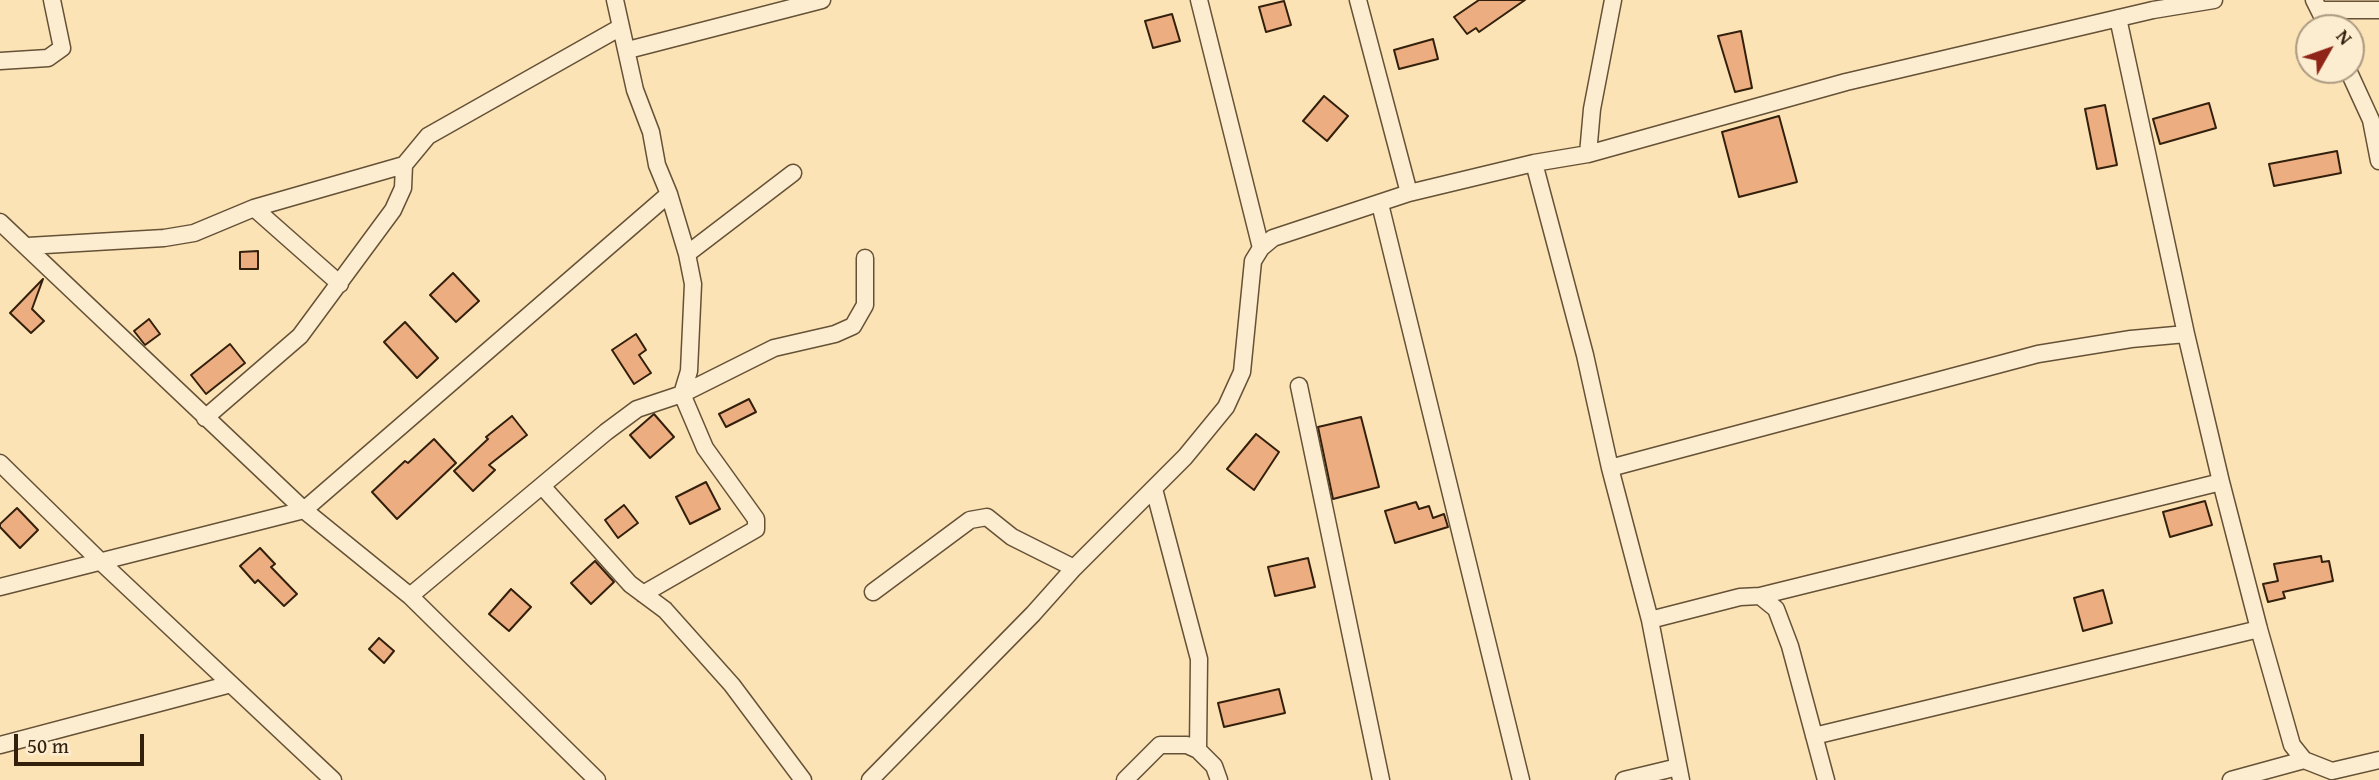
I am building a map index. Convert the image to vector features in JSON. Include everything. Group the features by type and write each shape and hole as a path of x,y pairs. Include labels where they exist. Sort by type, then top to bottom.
{"street":[{"path":"0,61 48,58 62,48 52,0"},
{"path":"615,0 635,90 651,132 657,165 669,194 693,284 689,371 681,394 705,448 756,519 756,529 643,594"},
{"path":"628,50 822,0"},
{"path":"1199,0 1261,247"},
{"path":"1358,0 1409,193"},
{"path":"870,780 1185,457 1226,407 1242,372 1253,261 1261,247 1273,238 1409,193 1534,163 1588,154 1846,82 2118,18 2214,0"},
{"path":"1588,154 1592,109 1616,1"},
{"path":"2316,5 2379,10"},
{"path":"2118,18 2221,482 2292,745 2304,760 2332,771 2379,760"},
{"path":"27,246 164,238 194,233 254,208 404,165 428,136 621,27"},
{"path":"2354,84 2371,120 2379,160"},
{"path":"1534,163 1585,355 1650,620 1679,774 1624,780"},
{"path":"205,418 300,336 394,210 403,188 404,165"},
{"path":"687,254 793,173"},
{"path":"0,587 304,510 669,194"},
{"path":"1380,204 1521,780"},
{"path":"254,208 340,284"},
{"path":"0,222 304,510 410,596 597,780"},
{"path":"410,596 637,409 681,394 774,348 835,334 853,326 865,305 865,258"},
{"path":"1611,468 2038,354 2131,339 2186,334"},
{"path":"1299,386 1381,780"},
{"path":"0,463 333,780"},
{"path":"1650,620 1740,597 1760,596 2221,482"},
{"path":"542,486 630,584 665,610 732,685 803,780"},
{"path":"1154,489 1199,659 1198,750"},
{"path":"873,592 970,520 987,517 1012,537 1074,568"},
{"path":"1760,596 1776,608 1790,646 1826,780"},
{"path":"1814,736 2259,629"},
{"path":"0,745 231,684"},
{"path":"1125,780 1160,745 1187,745 1198,750 1214,766 1219,780"},
{"path":"2231,780 2304,760"}],"building":[{"path":"1479,0 1525,0 1479,32 1476,28 1467,34 1454,17"},
{"path":"1284,1 1291,25 1266,32 1259,7"},
{"path":"1172,14 1180,41 1153,48 1145,21"},
{"path":"1741,31 1752,88 1735,92 1718,36"},
{"path":"1433,39 1438,59 1399,69 1394,50"},
{"path":"1324,96 1348,116 1327,141 1303,121"},
{"path":"2209,103 2216,128 2160,144 2153,119"},
{"path":"2105,105 2117,165 2097,169 2085,109"},
{"path":"1779,116 1797,182 1739,197 1722,132"},
{"path":"2337,151 2341,173 2274,186 2269,164"},
{"path":"258,251 258,269 240,269 240,252"},
{"path":"453,273 479,301 456,322 430,295"},
{"path":"43,279 32,309 44,321 31,333 10,313"},
{"path":"149,319 160,334 145,345 134,331"},
{"path":"405,322 438,358 417,378 384,342"},
{"path":"636,334 646,350 639,355 651,373 634,384 612,350"},
{"path":"230,344 245,363 206,394 191,375"},
{"path":"749,399 756,412 726,427 719,414"},
{"path":"654,414 674,437 650,458 630,435"},
{"path":"512,416 527,435 489,465 495,470 473,491 454,471 488,439 486,437"},
{"path":"1361,417 1379,487 1333,499 1318,427"},
{"path":"1256,434 1279,452 1254,490 1227,469"},
{"path":"434,439 456,463 397,519 372,492 405,461 408,463"},
{"path":"706,482 720,509 690,524 676,497"},
{"path":"2205,501 2212,525 2170,537 2163,512"},
{"path":"1416,502 1419,509 1429,506 1433,518 1444,514 1448,527 1395,543 1385,511"},
{"path":"624,505 638,523 618,538 605,520"},
{"path":"17,508 38,530 20,548 0,527"},
{"path":"260,548 275,564 271,567 297,594 284,606 258,580 255,583 240,566"},
{"path":"2321,556 2322,562 2329,561 2333,581 2283,592 2285,598 2268,602 2263,584 2278,581 2274,564"},
{"path":"1308,558 1315,587 1275,596 1268,567"},
{"path":"595,561 614,582 591,604 571,583"},
{"path":"511,589 531,607 509,631 489,614"},
{"path":"2103,590 2112,623 2083,631 2074,598"},
{"path":"379,638 394,651 384,663 369,649"},
{"path":"1279,689 1285,713 1224,727 1218,703"}]}
